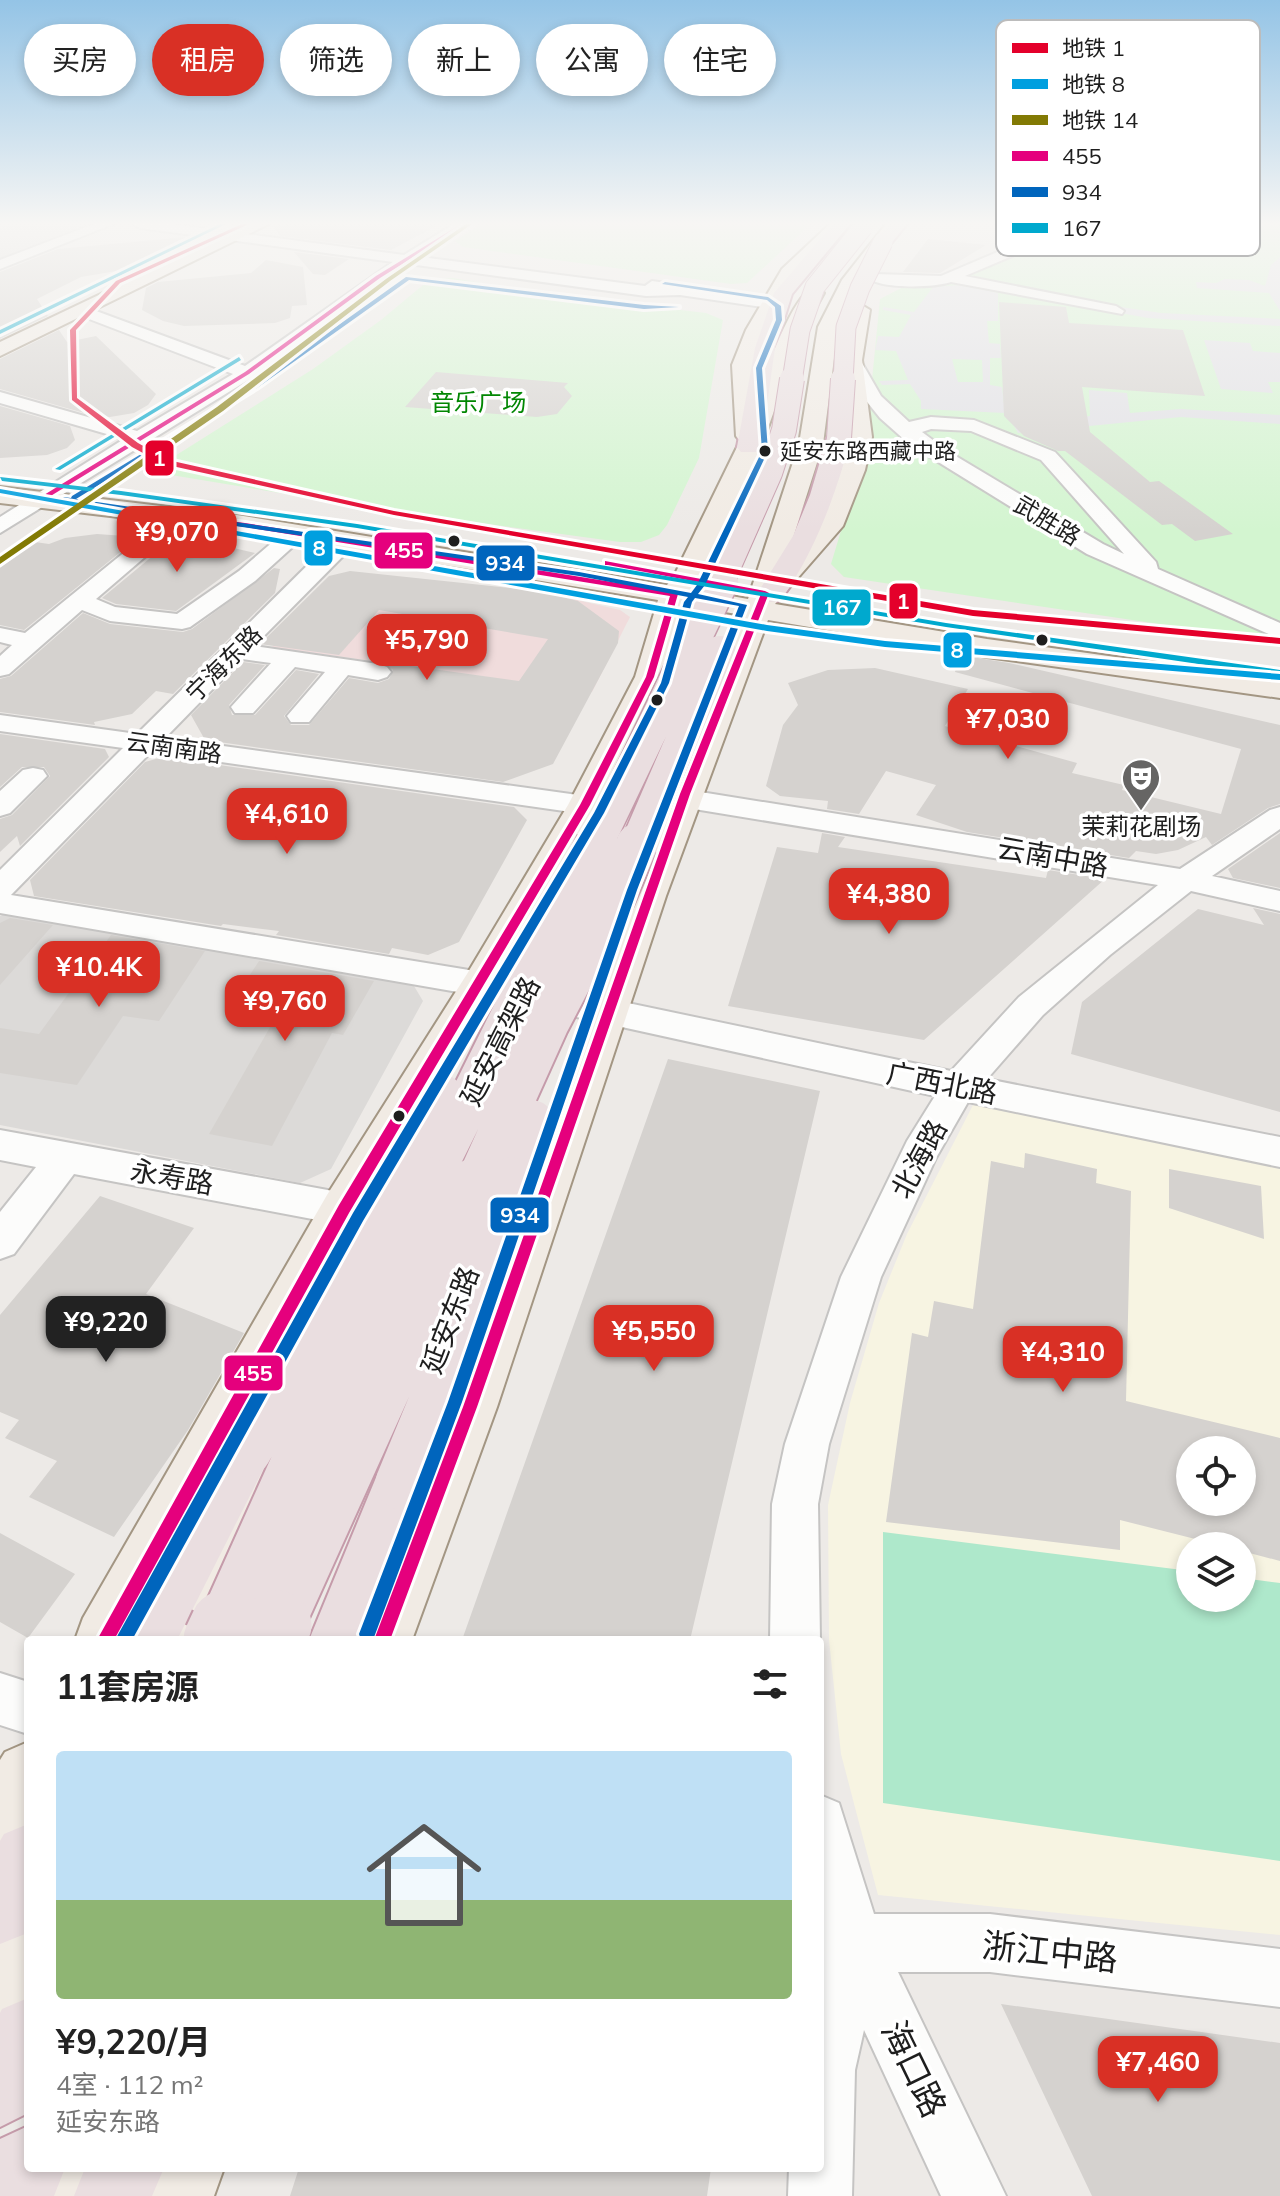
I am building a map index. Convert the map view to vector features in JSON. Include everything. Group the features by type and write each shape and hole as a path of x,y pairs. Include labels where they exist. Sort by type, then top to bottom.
{"highway":[{"path":"749,447 765,348 772,326"},
{"path":"146,1636 298,1349 536,924 755,468 774,412 789,326"},
{"name":"延安高架路","path":"220,1636 381,1278 527,988 698,636 760,498 784,430 801,326"},
{"name":"延安高架路","path":"272,1636 548,1024 615,896 793,483 814,399 824,326"},
{"path":"765,598 806,536 823,495 839,438 846,326"},
{"path":"341,1636 464,1333 515,1171 615,896"},
{"path":"0,1909 24,1865"},
{"path":"0,2089 24,2043"},
{"path":"13,2196 25,2172"},
{"path":"113,2196 123,2172"}],"main road":[{"path":"0,350 49,326"},
{"path":"749,447 743,365 760,326"},
{"path":"107,1636 344,1209 585,805 650,677 680,586 749,447 796,326"},
{"name":"延安东路","path":"384,1636 470,1407 605,1011 682,798 765,598 770,562 808,456 819,406 822,359 829,326"},
{"path":"822,359 851,326"},
{"name":"延安东路","path":"765,598 830,526 853,470 860,437 852,360 855,326"},
{"path":"0,476 582,558 680,586"},
{"path":"0,495 181,516 765,598 1280,665"},
{"path":"765,598 946,641 1280,689"},
{"name":"延安东路","path":"316,1636 400,1450 521,1139 605,1011"},
{"path":"182,1636 294,1410 329,1327 378,1151"},
{"path":"0,1823 24,1782"},
{"path":"0,2015 24,1965"},
{"path":"71,2196 82,2172"},
{"path":"175,2196 184,2172"}],"street":[{"path":"129,326 247,373"},
{"path":"0,527 66,483 247,373 312,326"},
{"name":"武胜路","path":"852,360 881,407 914,438 1095,549 1280,632"},
{"path":"0,397 140,438"},
{"path":"881,407 1048,456 1075,489 1164,581"},
{"path":"914,438 912,427 931,423"},
{"path":"984,457 1078,522 1095,549"},
{"path":"0,669 181,516"},
{"path":"80,600 110,614 182,622 247,576 297,533"},
{"name":"宁海东路","path":"0,888 345,541"},
{"path":"0,635 30,641"},
{"path":"237,651 378,672"},
{"path":"244,707 289,659"},
{"path":"300,716 342,667"},
{"name":"云南南路","path":"0,723 585,805"},
{"path":"0,807 33,776"},
{"name":"云南中路","path":"682,798 1185,880 1280,901"},
{"name":"北海路","path":"795,1636 795,1504 807,1444 861,1277 920,1152 959,1086 1031,1006 1099,947 1185,880 1280,816"},
{"name":"广西北路","path":"0,903 481,984 1280,1152"},
{"name":"永寿路","path":"0,1145 344,1209"},
{"path":"0,1242 65,1157"},
{"path":"0,1699 24,1707"},
{"path":"824,1851 836,1938 824,2095"},
{"name":"浙江中路","path":"836,1938 990,1943 1280,1978"},
{"name":"海口路","path":"836,1938 974,2196"},
{"path":"820,2196 821,2172"}],"shaded area":[{"path":"905,326 987,326 989,343 1000,344 1001,358 990,358 990,385 1002,387 1005,413 921,409 921,401 910,384 882,385 879,381 908,380 896,351 875,350 878,336 899,337","holes":["952,359 982,360 983,382 958,382"]},
{"path":"1204,340 1250,343 1253,351 1280,353 1280,382 1268,382 1273,393 1221,389"},
{"path":"1089,390 1127,393 1130,413 1181,409 1280,415 1280,424 1181,417 1018,433 1013,424 1090,416"},
{"path":"538,591 620,610 630,617 592,692 272,647 324,593"},
{"path":"7,913 411,981 423,1001 331,1169 300,1183 0,1125 0,916"},
{"path":"973,1105 1280,1166 1280,1935 878,1895 841,1754 829,1640 828,1505 850,1403 879,1303 907,1234"}],"green space":[{"name":"音乐广场","path":"372,326 722,326 699,458 667,525 659,535 641,542 620,542 365,507 159,473 161,466 178,454 313,369"},
{"path":"877,326 1280,326 1280,642 844,577 831,564 865,451"},
{"path":"883,1532 1176,1569 1176,1612 1256,1612 1256,1580 1280,1583 1280,1861 883,1803"}],"building":[{"path":"0,326 26,326 0,339"},
{"path":"1000,326 1126,326 1183,330 1205,396 1082,387 1090,432 1150,482 1159,481 1233,534 1195,541 1172,524 1162,525 1065,451 1058,451 1024,436 1004,416"},
{"path":"59,330 67,342 96,336 156,394 148,405 134,413 110,417 91,415 0,389 0,359"},
{"path":"436,372 568,383 564,387 572,396 557,414 537,417 405,407"},
{"path":"0,406 70,426 75,440 67,448 47,455 0,458"},
{"path":"97,534 139,537 24,630 0,625 0,568 35,542 49,544 65,538"},
{"path":"178,535 255,553 176,611 116,604 102,598"},
{"path":"274,568 280,569 275,593 173,694 156,691 132,714 94,722 95,725 0,712 0,679 11,676 83,613 110,624 183,632 192,629"},
{"path":"350,571 538,591 578,601 619,631 618,643 553,764 503,782 205,740 191,715 243,662 265,665 229,705 232,715 255,715 296,670 319,674 284,716 291,725 309,725 349,678 378,683 389,679 393,670 382,662 519,681 548,639 379,610 339,655 260,644 329,576"},
{"path":"959,655 1009,663 1280,725 1280,804 1268,808 1212,845 1206,837 1178,850 1156,854 1136,851 1129,858 967,832 916,815 936,785 886,771 859,814 827,809 828,801 780,796 766,786 783,725 798,705 788,683 828,670 875,668 968,689 945,726 1077,763 1072,773 1124,785 1122,790 1221,814 1241,749 955,672"},
{"path":"0,734 105,749 109,757 20,846 17,836 0,852 0,819 12,815 50,776 44,767 22,767 0,787"},
{"path":"163,757 514,807 527,820 459,942 428,955 392,948 389,954 276,935 279,931 221,926 34,896 30,880 145,762"},
{"path":"822,833 845,837 838,847 1046,878 1048,870 1105,879 924,1040 728,1006 777,847 818,853"},
{"path":"1280,833 1280,888 1233,878 1228,869"},
{"path":"1253,908 1280,914 1280,1112 1071,1054 1082,1002 1198,909 1264,925"},
{"path":"10,918 53,925 0,985 0,923"},
{"path":"111,935 205,951 159,1021 123,1016 77,1085 0,1073 0,1028 39,1034"},
{"path":"259,961 374,981 343,1035 332,1033 272,1146 209,1134 273,1022 225,1013"},
{"path":"668,1059 820,1091 691,1636 463,1636"},
{"path":"1025,1153 1097,1169 1096,1183 1131,1191 1126,1401 1280,1438 1280,1561 1256,1555 1256,1532 1176,1534 1120,1520 1120,1550 886,1522 912,1333 928,1337 934,1301 973,1309 991,1161 1024,1168"},
{"path":"1169,1169 1261,1186 1264,1239 1169,1208"},
{"path":"100,1196 194,1228 146,1294 244,1333 188,1430 114,1537 29,1497 57,1461 5,1438 19,1420 0,1412 0,1315"},
{"path":"0,1533 75,1574 29,1636 0,1622"},
{"path":"1001,2004 1280,2043 1280,2196 1092,2196"},
{"path":"298,2172 710,2172 707,2196 290,2196"}],"metro line":[{"name":"1","path":"76,326 73,330 74,399 135,445 166,462 394,513 973,613 1280,641"},
{"name":"14","path":"0,561 220,409 327,326"},
{"name":"8","path":"0,491 767,628 885,644 1280,677"}],"transit line":[{"name":"167","path":"0,332 11,326"},
{"name":"455","path":"42,498 247,373 310,326"},
{"name":"934","path":"74,497 255,387 340,326"},
{"name":"934","path":"125,1636 358,1217 599,813 665,683 688,602 701,585 765,451 759,368 776,326"},
{"name":"167","path":"58,469 239,359"},
{"name":"167","path":"2,479 239,508 946,625 1280,673"},
{"name":"455","path":"42,498 245,525 674,594 650,677 585,805 344,1209 107,1636"},
{"name":"934","path":"64,499 579,574 743,605 632,890 455,1402 367,1634"},
{"name":"455","path":"384,1636 470,1407 685,794 765,593 608,563"}],"place":[{"name":"延安东路西藏中路","path":"765,451"},
{"name":"茉莉花剧场","path":"1141,812"}]}
